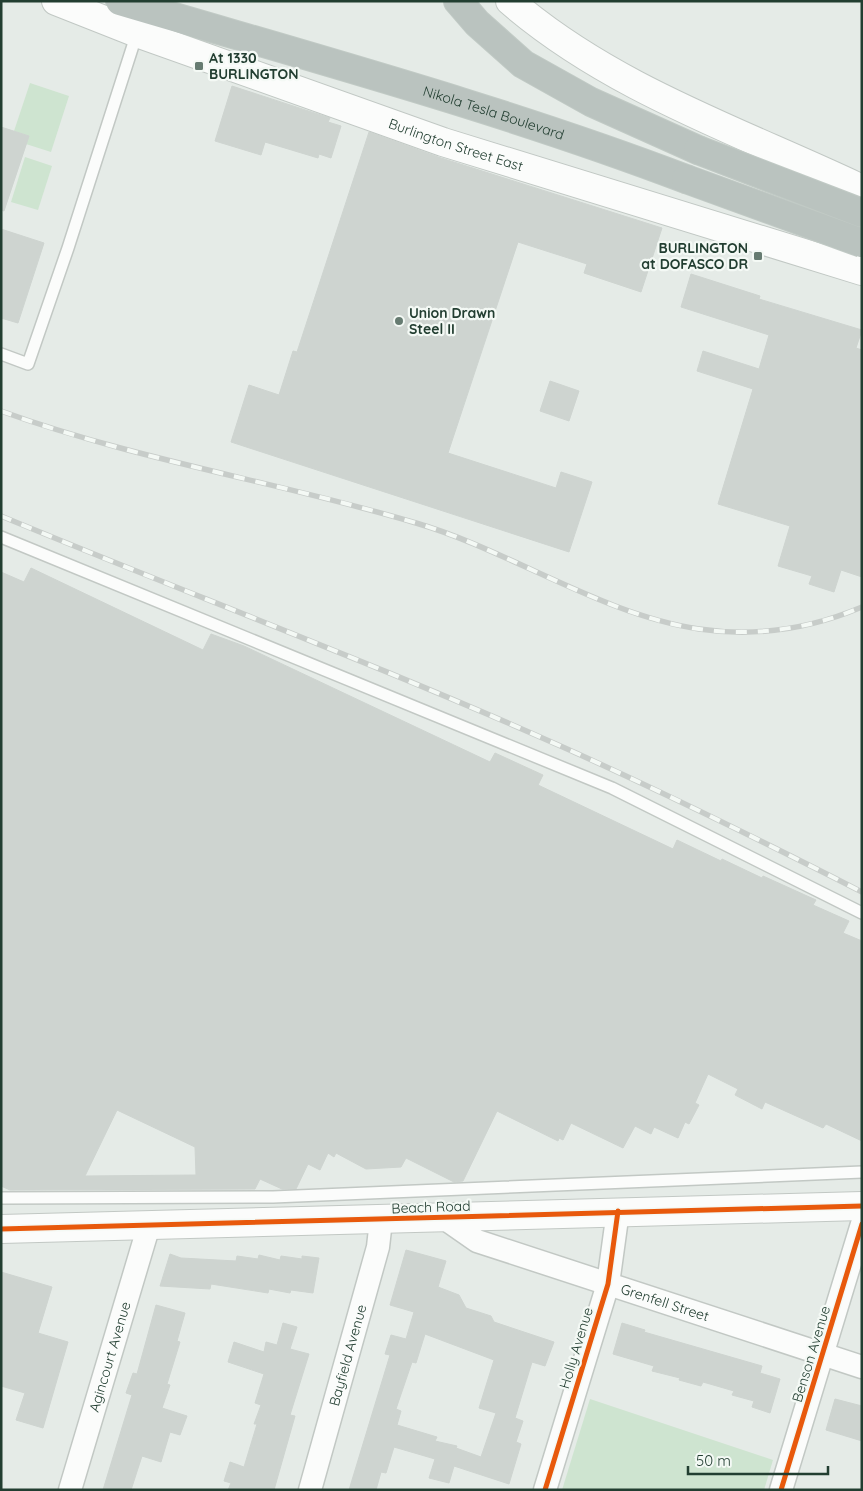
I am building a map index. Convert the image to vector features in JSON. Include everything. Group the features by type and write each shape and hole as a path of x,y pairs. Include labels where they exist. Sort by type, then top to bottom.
{"highway":[{"name":"Nikola Tesla Boulevard","path":"120,1 473,107 596,147 862,243"},
{"path":"458,1 477,22 523,64 591,102 698,150 862,213"}],"main road":[{"name":"Burlington Street East","path":"56,1 137,33 443,142 815,247 862,271"},
{"path":"510,1 535,23 580,54 639,86 719,126 850,184"},
{"name":"Beach Road","path":"1,1229 380,1220 618,1211 862,1206"}],"street":[{"name":"Holly Avenue","path":"545,1490 608,1284 618,1211"},
{"name":"Grenfell Street","path":"444,1218 478,1242 862,1367"},
{"name":"Bayfield Avenue","path":"310,1490 378,1247 380,1220"},
{"name":"Benson Avenue","path":"781,1490 862,1224"},
{"name":"Agincourt Avenue","path":"70,1490 149,1225"}],"lane":[{"path":"1,354 28,364 68,248 137,33"},
{"path":"815,247 850,184"},
{"path":"1,537 612,788 862,913"},
{"path":"1,1198 273,1198 862,1172"}],"green space":[{"path":"30,83 69,96 51,152 26,144 29,136 14,131"},
{"path":"25,157 52,166 38,210 11,202"},
{"path":"590,1399 773,1460 764,1490 562,1490"}],"building":[{"path":"232,86 330,118 328,122 341,126 331,158 319,154 318,158 265,142 261,155 215,141"},
{"path":"1,127 29,136 4,211 1,210"},
{"name":"Union Drawn Steel II","path":"369,132 438,157 662,228 641,292 584,273 587,264 518,242 448,453 556,488 561,472 592,482 569,552 231,442 249,385 279,395 293,351 297,352"},
{"path":"1,229 44,243 18,323 1,318"},
{"path":"691,274 760,296 759,299 862,330 856,348 862,350 862,577 841,570 834,592 809,584 812,576 778,566 790,526 718,504 753,389 697,371 703,351 759,369 769,335 681,307"},
{"path":"550,381 579,391 569,421 540,411"},
{"path":"31,568 203,650 211,634 244,646 490,762 495,753 543,775 538,785 673,849 677,840 721,861 722,859 816,900 813,905 849,921 843,933 862,941 862,1141 826,1124 823,1128 765,1102 762,1109 735,1095 738,1089 708,1074 695,1103 699,1105 689,1124 685,1122 678,1138 654,1127 651,1134 635,1126 623,1148 571,1123 563,1140 559,1138 558,1141 497,1111 463,1181 454,1182 406,1158 401,1167 366,1169 336,1153 334,1157 328,1153 320,1170 308,1164 296,1189 282,1189 260,1179 255,1189 10,1190 1,1186 1,572 24,582","holes":["117,1110 195,1147 196,1175 85,1176"]},
{"path":"406,1250 446,1261 438,1287 459,1295 466,1308 491,1316 494,1322 554,1342 545,1366 532,1362 515,1418 523,1421 516,1442 521,1444 509,1484 454,1466 449,1483 429,1478 435,1459 394,1447 386,1473 381,1472 376,1490 349,1490 390,1355 385,1354 391,1335 406,1339 414,1312 390,1305","holes":["425,1334 494,1360 479,1408 496,1413 481,1457 456,1448 457,1446 435,1441 437,1437 397,1425 401,1411 396,1409 412,1362 416,1363"]},
{"path":"170,1254 181,1258 236,1261 237,1256 258,1259 259,1255 280,1260 281,1256 302,1259 302,1256 319,1258 313,1293 291,1290 290,1293 269,1289 268,1293 211,1284 210,1289 160,1286"},
{"path":"1,1272 52,1287 38,1333 68,1342 43,1428 16,1420 25,1393 1,1386"},
{"path":"156,1305 185,1313 177,1341 180,1342 167,1384 170,1385 162,1408 187,1416 180,1435 170,1432 161,1462 142,1456 131,1490 103,1490 132,1395 126,1393 133,1373 137,1374"},
{"path":"283,1323 297,1327 290,1349 309,1354 290,1415 295,1416 274,1490 228,1490 231,1483 224,1481 230,1462 244,1467 257,1424 254,1424 261,1405 255,1403 264,1374 228,1362 234,1342 264,1352 266,1342 277,1345"},
{"path":"622,1323 645,1330 644,1332 762,1366 760,1373 780,1379 770,1413 752,1407 754,1401 732,1395 734,1391 703,1382 701,1386 679,1380 680,1378 652,1371 654,1366 613,1354"},
{"path":"835,1399 862,1406 862,1441 826,1430"}],"railway":[{"path":"1,411 104,443 364,508 416,523 486,549 591,596 663,622 720,631 761,631 802,626 842,615 862,607"},
{"path":"1,516 495,717 677,800 862,892"}],"cycle path":[{"path":"1,1229 862,1206"},
{"path":"545,1490 608,1284 618,1211"},
{"path":"781,1490 862,1224"}],"place":[{"name":"At 1330 BURLINGTON","path":"199,66"},
{"name":"BURLINGTON at DOFASCO DR","path":"758,256"},
{"name":"Union Drawn Steel II","path":"399,321"}]}
